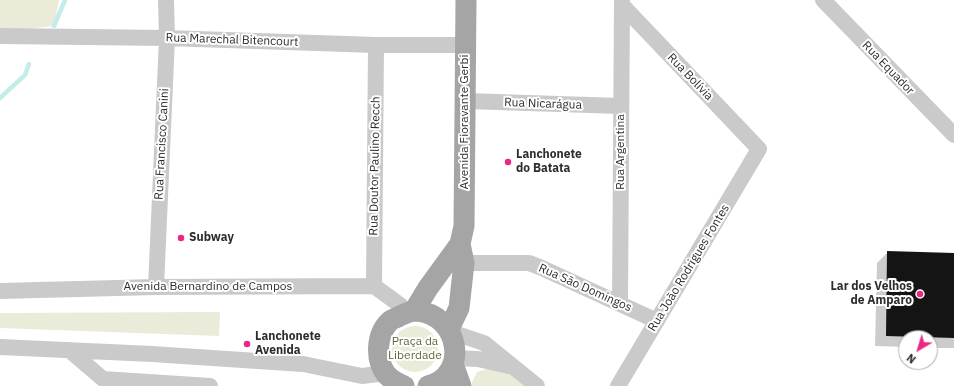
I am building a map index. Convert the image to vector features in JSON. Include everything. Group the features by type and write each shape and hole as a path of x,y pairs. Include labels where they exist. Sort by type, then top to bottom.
{"main road":[{"name":"Avenida Fioravante Gerbi","path":"450,331 459,308 464,226 466,0"},
{"name":"Avenida Fioravante Gerbi","path":"411,312 428,288 462,253"},
{"path":"395,381 378,355 380,337 390,321 411,312 428,313 440,319 450,331 455,345 453,361 445,376 428,386"},
{"path":"453,361 461,386"}],"street":[{"name":"Rua Francisco Canini","path":"156,287 167,38 166,0"},
{"name":"Rua Equador","path":"823,0 954,135"},
{"name":"Rua Argentina","path":"620,304 622,3"},
{"name":"Rua Bolívia","path":"622,3 759,149"},
{"name":"Rua Marechal Bitencourt","path":"0,36 167,38 376,45 465,45"},
{"name":"Rua Doutor Paulino Recch","path":"374,286 376,45"},
{"name":"Rua Nicarágua","path":"465,101 621,106"},
{"name":"Rua João Rodrigues Fontes","path":"618,386 759,149"},
{"name":"Rua São Domingos","path":"462,253 529,263 657,321"},
{"name":"Avenida Bernardino de Campos","path":"0,290 156,287 374,286"},
{"path":"374,286 411,312"},
{"path":"450,331 484,343 537,386"},
{"path":"0,347 159,354 303,364 395,381"},
{"path":"69,350 103,379 210,386"},
{"path":"453,361 478,359 514,368"}],"green space":[{"path":"0,0 59,0 54,26 0,32"},
{"path":"220,312 219,336 0,328 0,313"},
{"name":"Praça da Liberdade","path":"411,326 419,326 428,330 434,336 438,349 434,362 428,368 419,372 411,372 402,368 396,362 392,353 392,345 396,336 402,330"},
{"path":"487,369 512,373 528,386 472,386 472,382 477,372"}],"building":[{"name":"Lar dos Velhos de Amparo","path":"887,251 954,253 954,338 938,338 938,330 898,330 898,336 886,336"}],"waterway":[{"path":"54,26 65,0"},
{"path":"0,98 25,75 29,64"}],"place":[{"name":"Lanchonete do Batata","path":"508,162"},
{"name":"Subway","path":"181,238"},
{"name":"Lar dos Velhos de Amparo","path":"920,294"},
{"name":"Lanchonete Avenida","path":"247,344"}]}
